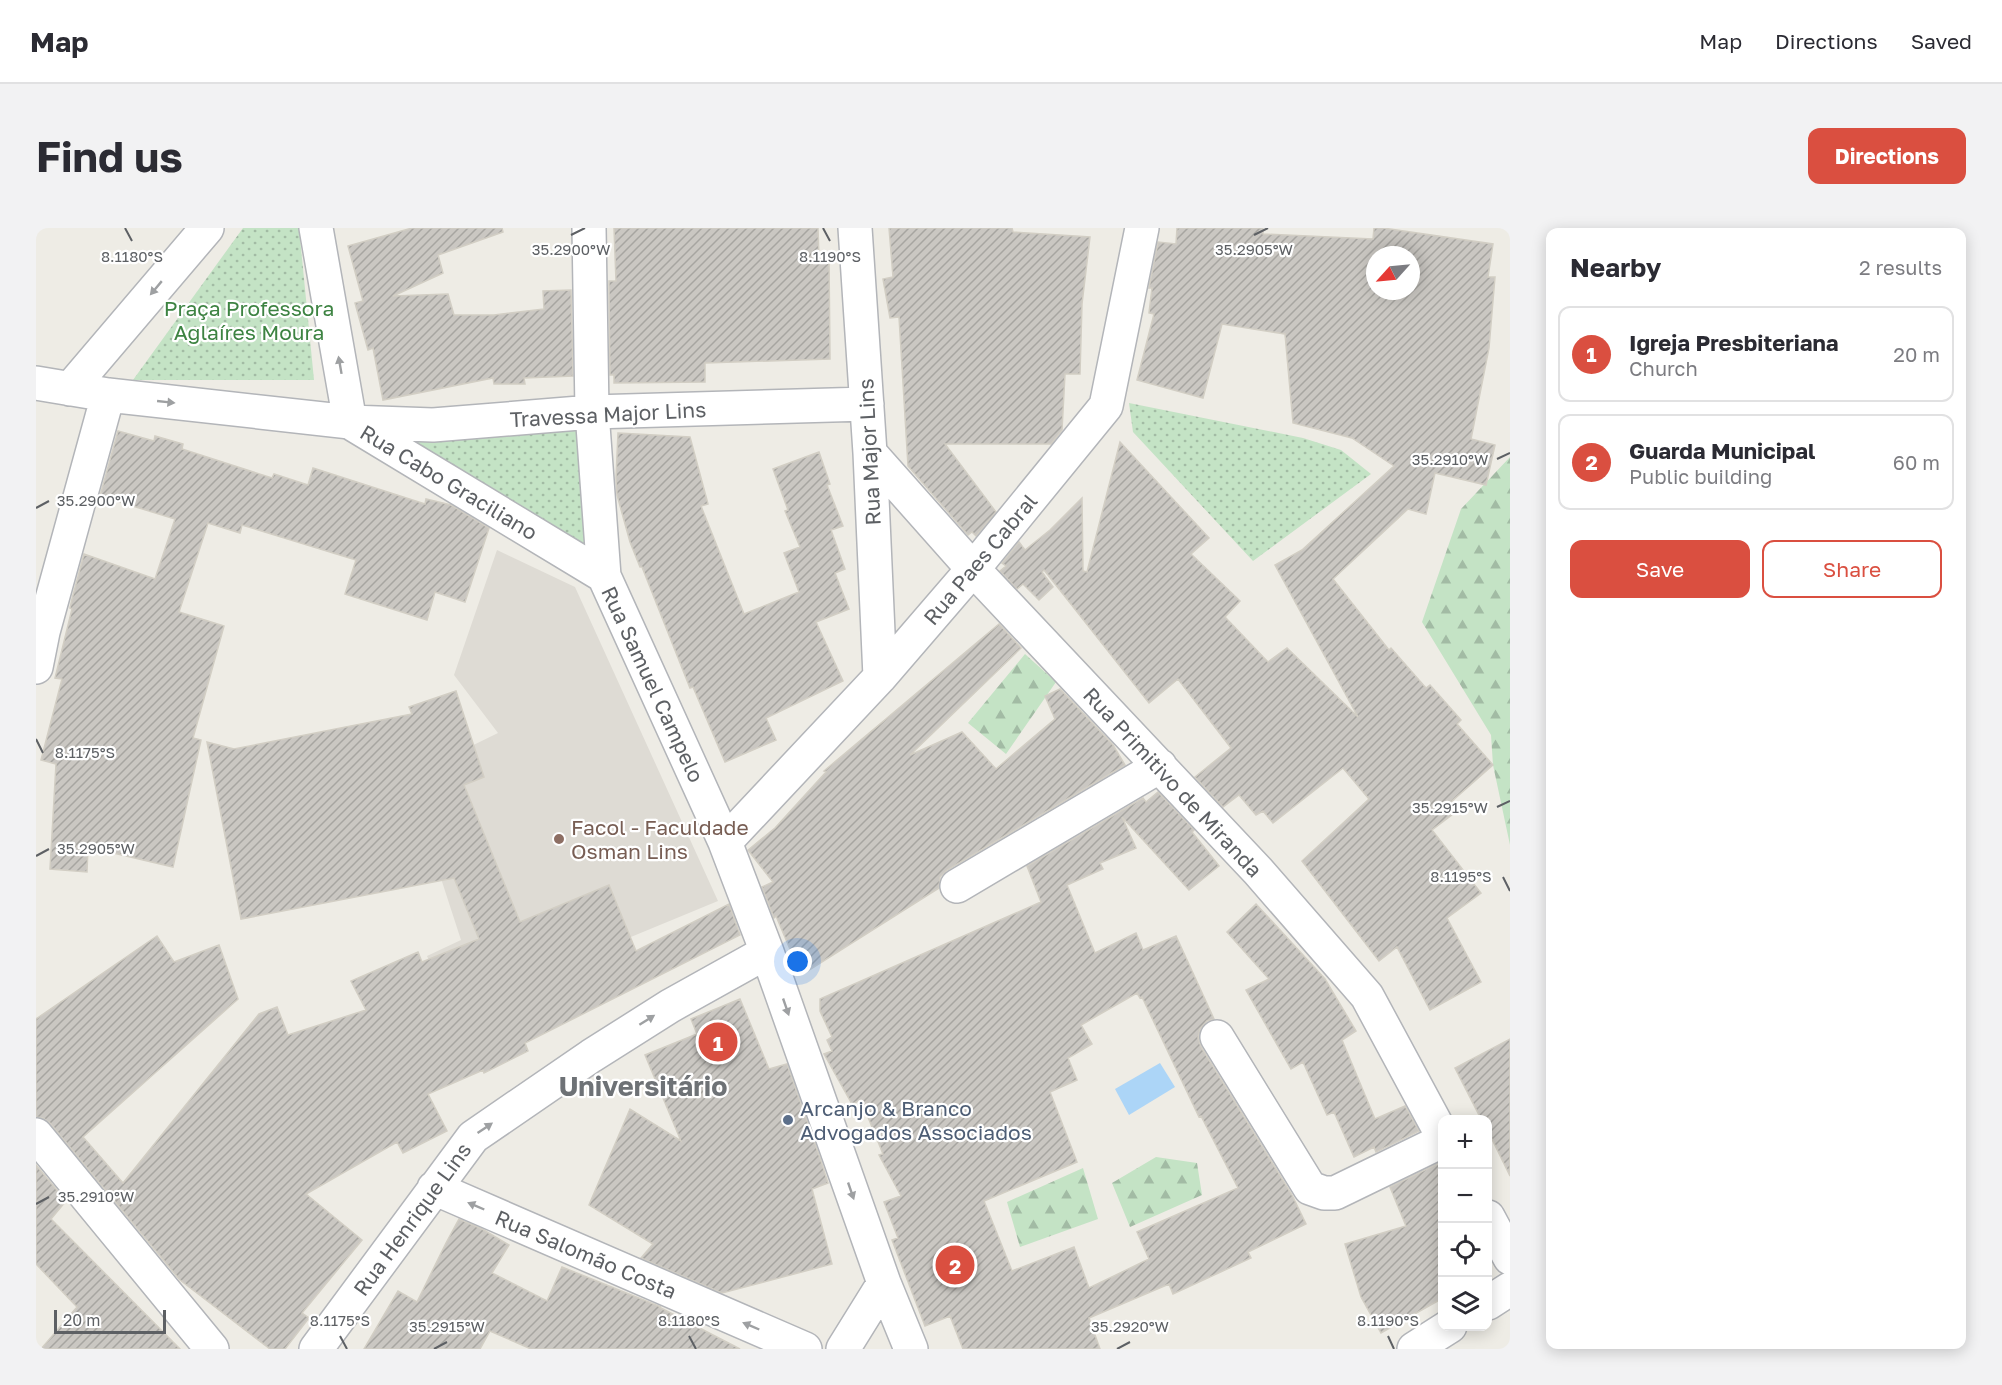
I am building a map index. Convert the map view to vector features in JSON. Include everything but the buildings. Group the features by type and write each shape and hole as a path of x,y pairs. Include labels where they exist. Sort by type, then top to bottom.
{"street":[{"path":"70,388 207,228"},
{"path":"316,228 350,422"},
{"name":"Rua Samuel Campelo","path":"589,228 592,412 604,576 725,842 767,952 884,1283 910,1349"},
{"name":"Rua Major Lins","path":"855,228 870,453 879,677"},
{"name":"Rua Paes Cabral","path":"725,842 879,677 973,569 1106,406 1142,228"},
{"name":"Rua Cabo Graciliano","path":"36,383 108,395 350,422 604,576"},
{"path":"36,667 46,621 108,395"},
{"name":"Travessa Major Lins","path":"350,422 433,425 592,412 867,404"},
{"name":"Rua Primitivo de Miranda","path":"870,453 973,569 1258,871 1367,996 1438,1126"},
{"path":"957,886 1160,766"},
{"name":"Rua Henrique Lins","path":"316,1349 473,1137 591,1056 670,1006 767,952"},
{"path":"1217,1037 1310,1188 1324,1193 1335,1193 1438,1143"},
{"path":"36,1135 212,1349"},
{"name":"Rua Salomão Costa","path":"434,1188 805,1349"},
{"path":"1491,1223 1510,1258"},
{"path":"843,1349 884,1283"},
{"path":"1492,1300 1510,1289"},
{"path":"1414,1349 1442,1331"}],"shaded area":[{"name":"Facol - Faculdade Osman Lins","path":"497,550 575,587 718,901 452,1011 427,956 461,940 408,777 498,733 454,675"}],"green space":[{"name":"Praça Professora Aglaíres Moura","path":"243,228 299,228 314,380 133,380"},
{"path":"1129,403 1303,438 1341,450 1371,474 1253,561 1133,432"},
{"path":"578,430 590,550 390,439"},
{"path":"1510,457 1510,845 1493,765 1491,735 1422,622 1461,509"},
{"path":"1025,654 1056,682 1006,754 968,723"},
{"path":"1156,1157 1197,1163 1202,1195 1130,1227 1112,1183"},
{"path":"1083,1168 1098,1219 1020,1247 1007,1202"}],"water":[{"path":"1160,1063 1175,1087 1129,1115 1115,1089"}],"place":[{"name":"Facol - Faculdade Osman Lins","path":"559,839"},
{"name":"Igreja Presbiteriana","path":"718,1042"},
{"name":"Arcanjo & Branco Advogados Associados","path":"788,1120"},
{"name":"Guarda Municipal","path":"955,1265"}],"district":[{"name":"Universitário","path":"643,1086"}]}
